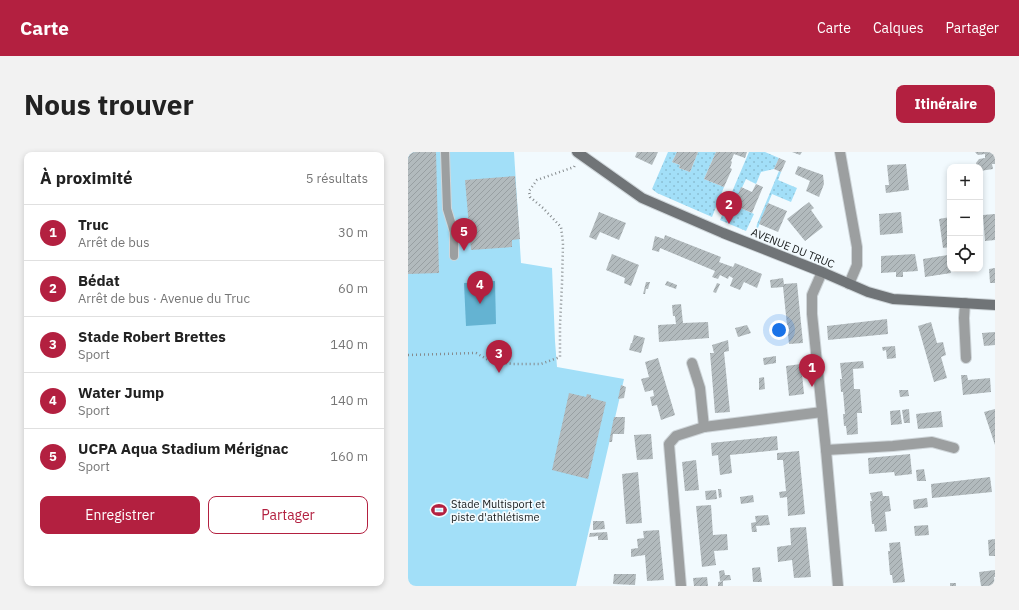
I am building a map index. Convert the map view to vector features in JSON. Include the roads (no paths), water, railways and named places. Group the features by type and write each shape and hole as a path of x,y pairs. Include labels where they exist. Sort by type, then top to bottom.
{"street":[{"path":"840,152 857,247 857,265 849,284"},
{"name":"AVENUE DU TRUC","path":"580,154 642,198 735,238 822,272 868,292 893,299 995,305"},
{"path":"822,272 812,295 812,314 838,586"},
{"path":"965,303 964,318 966,358"},
{"path":"692,363 700,388 704,427"},
{"path":"681,586 669,444 676,436 704,427 822,412"},
{"path":"826,450 932,442 954,448"}],"lane":[{"path":"445,152 447,209 454,232 454,256"}],"place":[{"name":"Bédat","path":"729,224"},
{"name":"UCPA Aqua Stadium Mérignac","path":"464,251"},
{"name":"Water Jump","path":"480,304"},
{"name":"Stade Robert Brettes","path":"499,373"},
{"name":"Truc","path":"812,387"},
{"name":"Stade Multisport et piste d'athlétisme","path":"439,510"}]}
